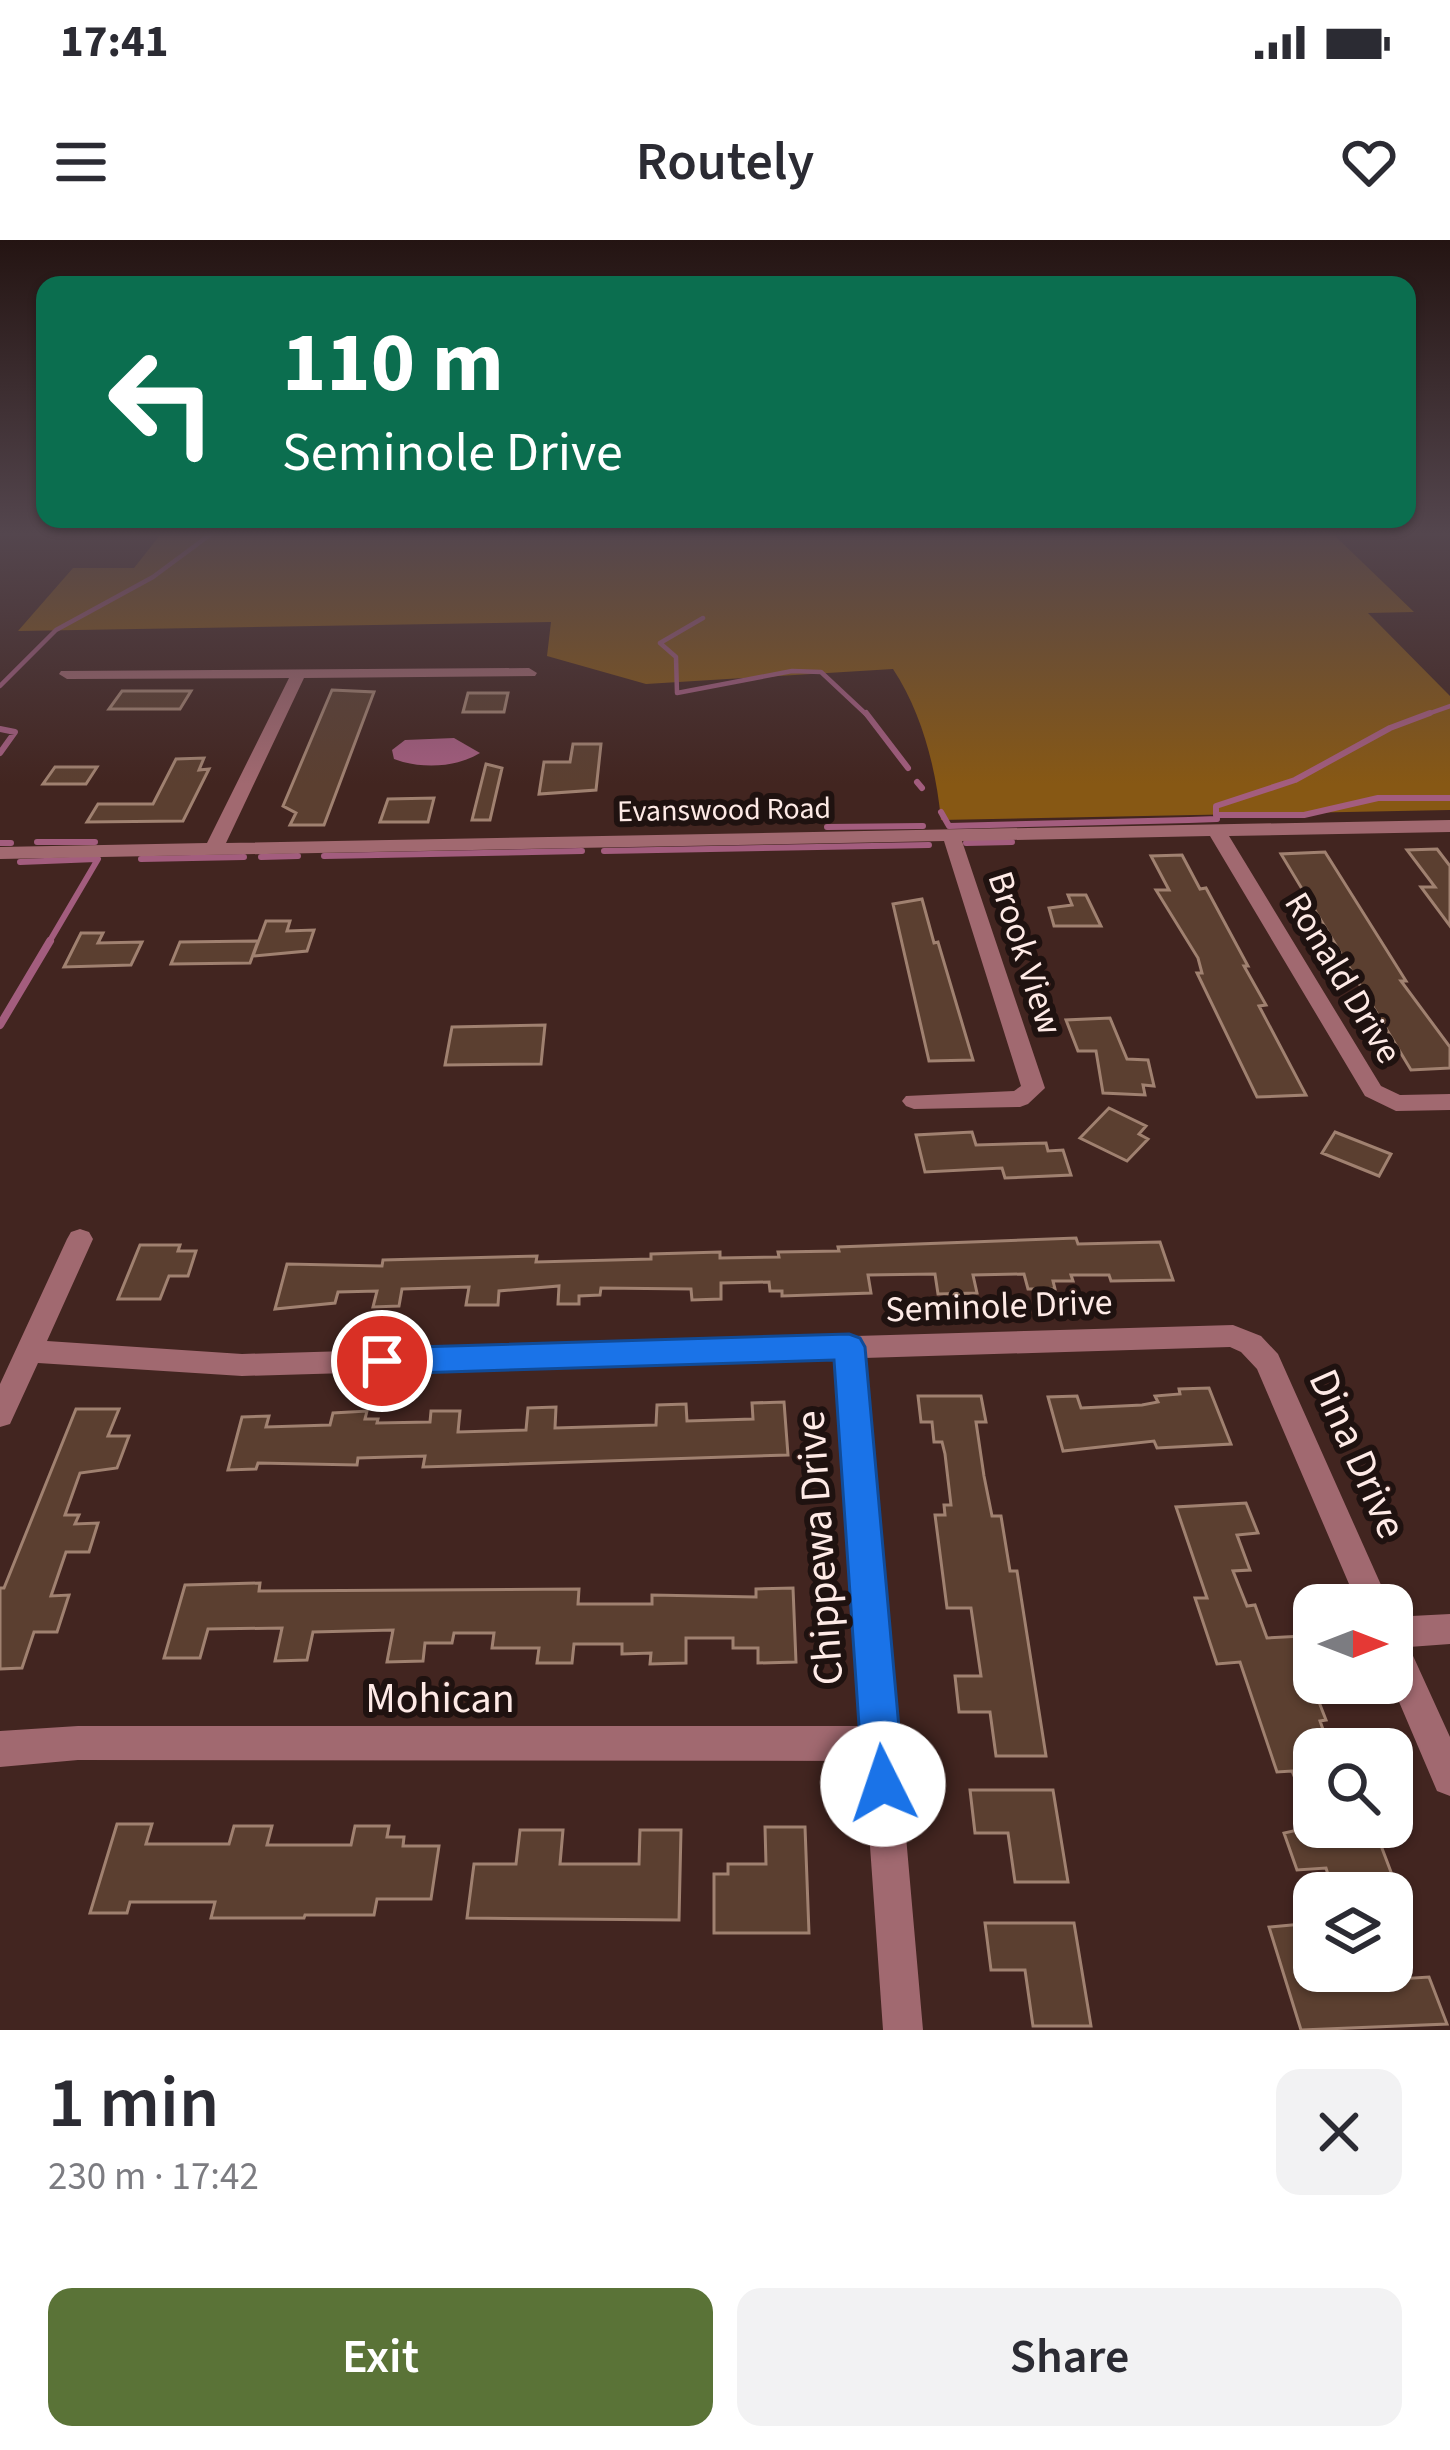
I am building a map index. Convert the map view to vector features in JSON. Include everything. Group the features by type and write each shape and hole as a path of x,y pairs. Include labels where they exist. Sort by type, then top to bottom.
{"street":[{"path":"214,849 299,673"},
{"path":"67,674 530,673"},
{"name":"Evanswood Road","path":"0,853 1450,826"},
{"name":"Ronald Drive","path":"1216,830 1373,1091 1396,1102 1450,1102"},
{"name":"Brook View","path":"914,1101 1020,1099 1032,1093 951,835"},
{"path":"0,1415 80,1239"},
{"name":"Seminole Drive","path":"29,1351 242,1365 1211,1335 1233,1336 1251,1344"},
{"name":"Dina Drive","path":"1251,1344 1268,1362 1365,1584"},
{"name":"Chippewa Drive","path":"849,1347 902,2030"},
{"path":"1413,1632 1450,1629"},
{"path":"1413,1694 1450,1778"},
{"name":"Mohican","path":"0,1749 79,1743 880,1744"}],"shaded area":[{"path":"30,618 1372,618 1450,696 1450,810 941,820 926,742 893,669 646,684 547,656 551,622 18,631"},
{"path":"454,738 480,753 438,765 394,759 392,750 405,740"}],"building":[{"path":"332,690 374,692 324,825 290,825 296,813 283,806"},
{"path":"122,691 191,691 180,709 109,709"},
{"path":"468,693 508,693 504,712 463,712"},
{"path":"573,744 601,744 596,790 539,794 544,762 570,762"},
{"path":"204,758 199,770 209,769 183,821 87,822 98,804 153,804 176,759"},
{"path":"486,764 502,768 490,820 472,820"},
{"path":"55,767 97,767 86,784 43,784"},
{"path":"434,798 428,822 380,822 388,799"},
{"path":"1437,849 1450,866 1450,926 1421,887 1435,887 1407,850"},
{"path":"1325,852 1406,981 1401,981 1450,1047 1450,1068 1411,1070 1281,854"},
{"path":"1182,855 1200,889 1206,888 1248,966 1244,966 1266,1005 1259,1006 1306,1095 1257,1097 1197,973 1202,973 1198,958 1156,890 1169,890 1151,856"},
{"path":"1068,895 1086,895 1101,926 1054,926 1049,908 1072,905"},
{"path":"922,899 973,1060 929,1061 893,904"},
{"path":"266,921 290,921 287,931 314,930 307,951 253,956"},
{"path":"81,933 103,933 98,943 142,942 131,965 64,967"},
{"path":"258,941 250,963 171,964 180,942"},
{"path":"1110,1018 1127,1059 1148,1060 1154,1086 1143,1085 1145,1095 1103,1093 1096,1051 1078,1051 1066,1020"},
{"path":"545,1025 541,1064 445,1065 452,1027"},
{"path":"1109,1108 1146,1126 1139,1134 1148,1139 1127,1161 1080,1138"},
{"path":"972,1132 976,1145 1046,1143 1048,1151 1063,1150 1071,1175 1005,1178 1002,1168 925,1172 916,1135"},
{"path":"1335,1132 1391,1154 1379,1176 1322,1153"},
{"path":"1076,1238 1078,1244 1160,1242 1173,1280 1111,1281 1109,1275 1071,1275 1073,1281 1053,1281 1055,1289 1028,1289 1024,1274 973,1275 977,1293 938,1294 935,1274 868,1275 871,1293 782,1296 782,1291 770,1291 769,1282 721,1283 721,1299 692,1300 691,1289 601,1288 600,1295 579,1296 579,1304 558,1304 559,1286 499,1291 498,1305 466,1305 469,1287 402,1289 399,1306 373,1307 377,1291 338,1292 335,1303 275,1309 287,1264 382,1266 383,1260 537,1256 536,1262 651,1259 651,1254 720,1252 720,1258 779,1257 778,1252 839,1251 838,1247"},
{"path":"140,1245 180,1245 178,1251 196,1251 188,1276 169,1276 160,1299 118,1299"},
{"path":"1209,1388 1231,1444 1157,1448 1154,1441 1063,1451 1048,1397 1077,1396 1081,1408 1142,1405 1158,1402 1155,1396 1180,1394 1179,1389"},
{"path":"918,1396 981,1396 986,1422 976,1422 984,1476 992,1516 1001,1516 1010,1571 1017,1571 1046,1756 996,1756 990,1712 959,1712 955,1676 981,1676 971,1608 947,1608 935,1515 945,1515 944,1505 951,1505 945,1454 942,1442 934,1442 932,1422 921,1422"},
{"path":"784,1402 788,1455 423,1467 425,1456 358,1458 357,1465 258,1463 256,1469 228,1470 242,1417 269,1416 266,1427 330,1425 333,1413 367,1411 365,1419 378,1419 377,1423 430,1422 431,1411 460,1411 458,1432 526,1430 528,1408 556,1407 555,1428 656,1425 657,1405 686,1404 687,1421 753,1419 752,1403"},
{"path":"76,1409 119,1409 108,1436 129,1436 117,1468 80,1473 65,1515 79,1515 75,1524 98,1523 89,1552 66,1552 51,1596 69,1595 57,1632 34,1632 22,1668 0,1669 0,1588 4,1588"},
{"path":"1246,1503 1258,1533 1237,1535 1250,1570 1233,1571 1247,1606 1255,1605 1267,1638 1293,1637 1293,1704 1320,1704 1326,1720 1320,1721 1322,1728 1293,1728 1293,1774 1277,1772 1240,1662 1217,1664 1195,1598 1207,1598 1176,1507"},
{"path":"260,1583 259,1591 579,1589 578,1604 652,1604 652,1595 756,1597 756,1589 793,1588 796,1662 758,1663 758,1648 733,1648 733,1638 686,1638 686,1663 650,1664 651,1653 622,1654 622,1644 574,1644 572,1663 537,1663 539,1648 492,1648 494,1633 454,1633 452,1643 425,1643 423,1661 387,1662 393,1630 313,1632 307,1660 275,1661 282,1628 208,1629 200,1658 164,1658 185,1585"},
{"path":"970,1790 1053,1790 1068,1882 1015,1882 1008,1833 975,1833"},
{"path":"117,1824 152,1824 146,1844 229,1844 234,1826 272,1826 267,1845 351,1845 355,1826 389,1826 387,1837 404,1837 403,1846 439,1846 431,1899 377,1899 374,1915 304,1918 211,1918 215,1902 130,1902 127,1913 90,1913"},
{"path":"765,1827 805,1827 809,1933 714,1933 714,1874 728,1874 728,1864 766,1864"},
{"path":"520,1830 563,1830 560,1864 639,1864 640,1830 681,1830 679,1920 467,1918 474,1864 516,1864"},
{"path":"1293,1831 1293,1848 1382,1848 1391,1872 1297,1870 1284,1833"},
{"path":"985,1923 1074,1923 1091,2026 1033,2026 1025,1970 991,1970"},
{"path":"1293,1925 1293,1992 1413,1992 1413,1978 1429,1977 1447,2024 1301,2030 1269,1927"}],"waterway":[{"path":"0,686 56,630 79,618"},
{"path":"703,618 660,643 676,657 677,693 792,671 821,672 868,716"},
{"path":"1422,716 1450,706"},
{"path":"866,713 908,768"},
{"path":"1422,716 1430,713"},
{"path":"1216,815 1216,806 1295,780 1390,728 1422,716"},
{"path":"0,729 15,732 0,753"},
{"path":"917,782 922,788"},
{"path":"1216,815 1304,815 1378,798 1450,798"},
{"path":"941,812 949,826 1217,819 1216,815"},
{"path":"827,827 923,826"},
{"path":"37,842 95,842"},
{"path":"966,843 1012,842"},
{"path":"0,843 11,843"},
{"path":"604,851 929,845"},
{"path":"324,856 582,851"},
{"path":"261,857 298,856"},
{"path":"141,859 244,857"},
{"path":"20,862 96,859"},
{"path":"48,944 98,859"},
{"path":"0,1025 50,941"}],"route":[{"path":"382,1361 849,1347 883,1784"}]}
